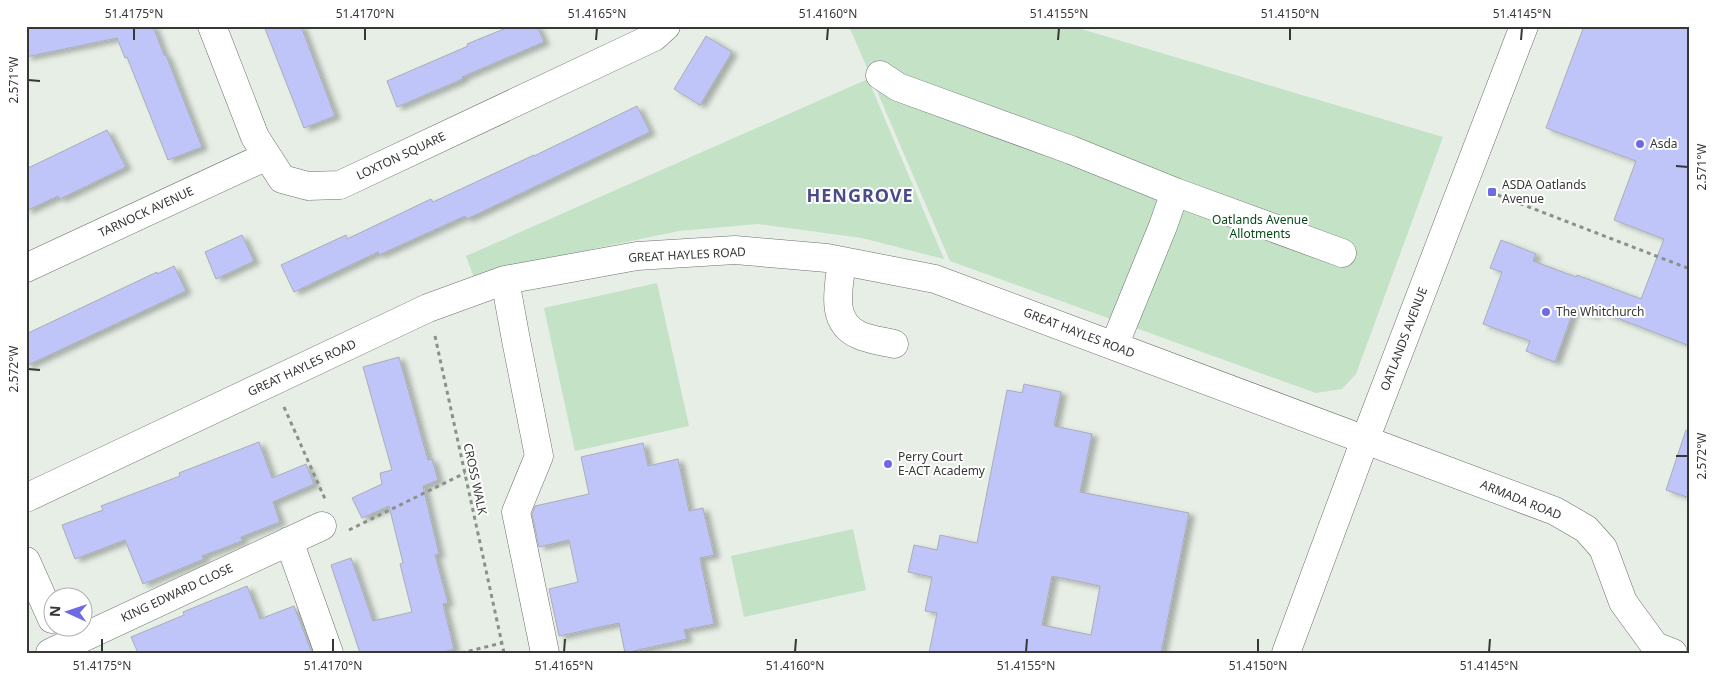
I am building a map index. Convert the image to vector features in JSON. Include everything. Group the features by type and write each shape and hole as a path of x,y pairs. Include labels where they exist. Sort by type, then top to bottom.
{"street":[{"name":"LOXTON SQUARE","path":"212,26 255,137 282,179 308,186 340,185 654,37 666,26"},
{"name":"OATLANDS AVENUE","path":"1286,653 1365,440 1524,26"},
{"path":"880,75 898,88 1071,150 1175,192 1342,253"},
{"name":"TARNOCK AVENUE","path":"26,268 267,156"},
{"path":"1114,346 1175,192"},
{"name":"GREAT HAYLES ROAD","path":"26,498 428,308 505,280 637,256 735,250 827,258 936,279 1365,440"},
{"path":"842,261 838,297 841,320 851,331 857,334 894,344"},
{"path":"505,280 539,456 516,512 545,653"},
{"name":"ARMADA ROAD","path":"1365,440 1555,511 1586,529 1602,548 1623,602 1655,646 1673,653"},
{"name":"KING EDWARD CLOSE","path":"57,642 289,541 330,521"},
{"path":"289,541 329,653"},
{"path":"26,561 42,597"}],"path":[{"path":"1464,182 1690,269"},
{"name":"CROSS WALK","path":"428,308 504,653"},
{"path":"273,382 330,521 465,473"},
{"path":"462,653 502,643"}],"green space":[{"name":"Oatlands Avenue Allotments","path":"849,26 1071,26 1443,137 1356,374 1342,389 1316,393 950,261"},
{"path":"868,79 944,259 862,238 758,224 679,231 544,259 476,283 466,256"},
{"path":"657,283 689,426 575,451 544,308"},
{"path":"853,529 866,590 744,617 731,556"}],"building":[{"path":"26,26 153,26 202,147 168,160 127,57 125,58 117,38 26,57"},
{"path":"264,26 301,26 335,116 304,128"},
{"path":"511,26 537,26 544,42 397,107 387,81"},
{"name":"Asda","path":"1584,26 1690,26 1690,346 1596,310 1594,316 1574,309 1555,362 1526,351 1530,341 1483,324 1502,272 1490,268 1501,240 1536,254 1533,261 1641,299 1664,239 1614,220 1636,161 1546,128"},
{"path":"706,36 732,52 700,105 674,89"},
{"path":"637,106 650,132 467,219 465,216 379,255 378,252 294,292 281,265 346,235 347,239 431,199 433,202"},
{"path":"107,130 126,167 60,199 58,196 26,211 26,169"},
{"path":"242,235 254,261 216,279 205,252"},
{"path":"174,266 186,291 26,366 26,334 157,272 157,274"},
{"path":"399,357 428,460 432,459 438,480 423,486 439,554 435,555 448,603 443,604 454,649 440,653 360,653 331,565 351,558 373,621 412,612 400,564 403,563 389,506 362,518 352,498 382,484 380,473 392,470 363,367"},
{"path":"1024,384 1061,392 1054,426 1092,434 1080,492 1189,513 1161,653 929,653 937,613 925,611 932,577 908,572 914,545 937,550 940,535 977,543 1007,390 1022,393","holes":["1052,576 1100,586 1091,635 1042,625"]},
{"path":"1686,430 1690,431 1690,498 1666,490"},
{"path":"259,442 272,478 306,464 314,484 273,502 280,522 241,537 242,541 202,556 204,559 143,584 125,540 75,559 62,525 103,510 101,506 180,476 179,473"},
{"path":"643,443 648,466 678,459 689,511 703,508 714,555 700,558 714,624 684,630 687,639 625,653 619,623 559,636 549,589 578,582 569,540 539,547 532,514 535,506 589,494 581,457"},
{"path":"247,586 260,619 294,606 312,653 138,653 131,637 184,615 183,612"}],"place":[{"name":"Asda","path":"1640,144"},
{"name":"ASDA Oatlands Avenue","path":"1492,192"},
{"name":"The Whitchurch","path":"1546,312"},
{"name":"Perry Court E-ACT Academy","path":"888,464"}],"district":[{"name":"HENGROVE","path":"860,196"}]}
